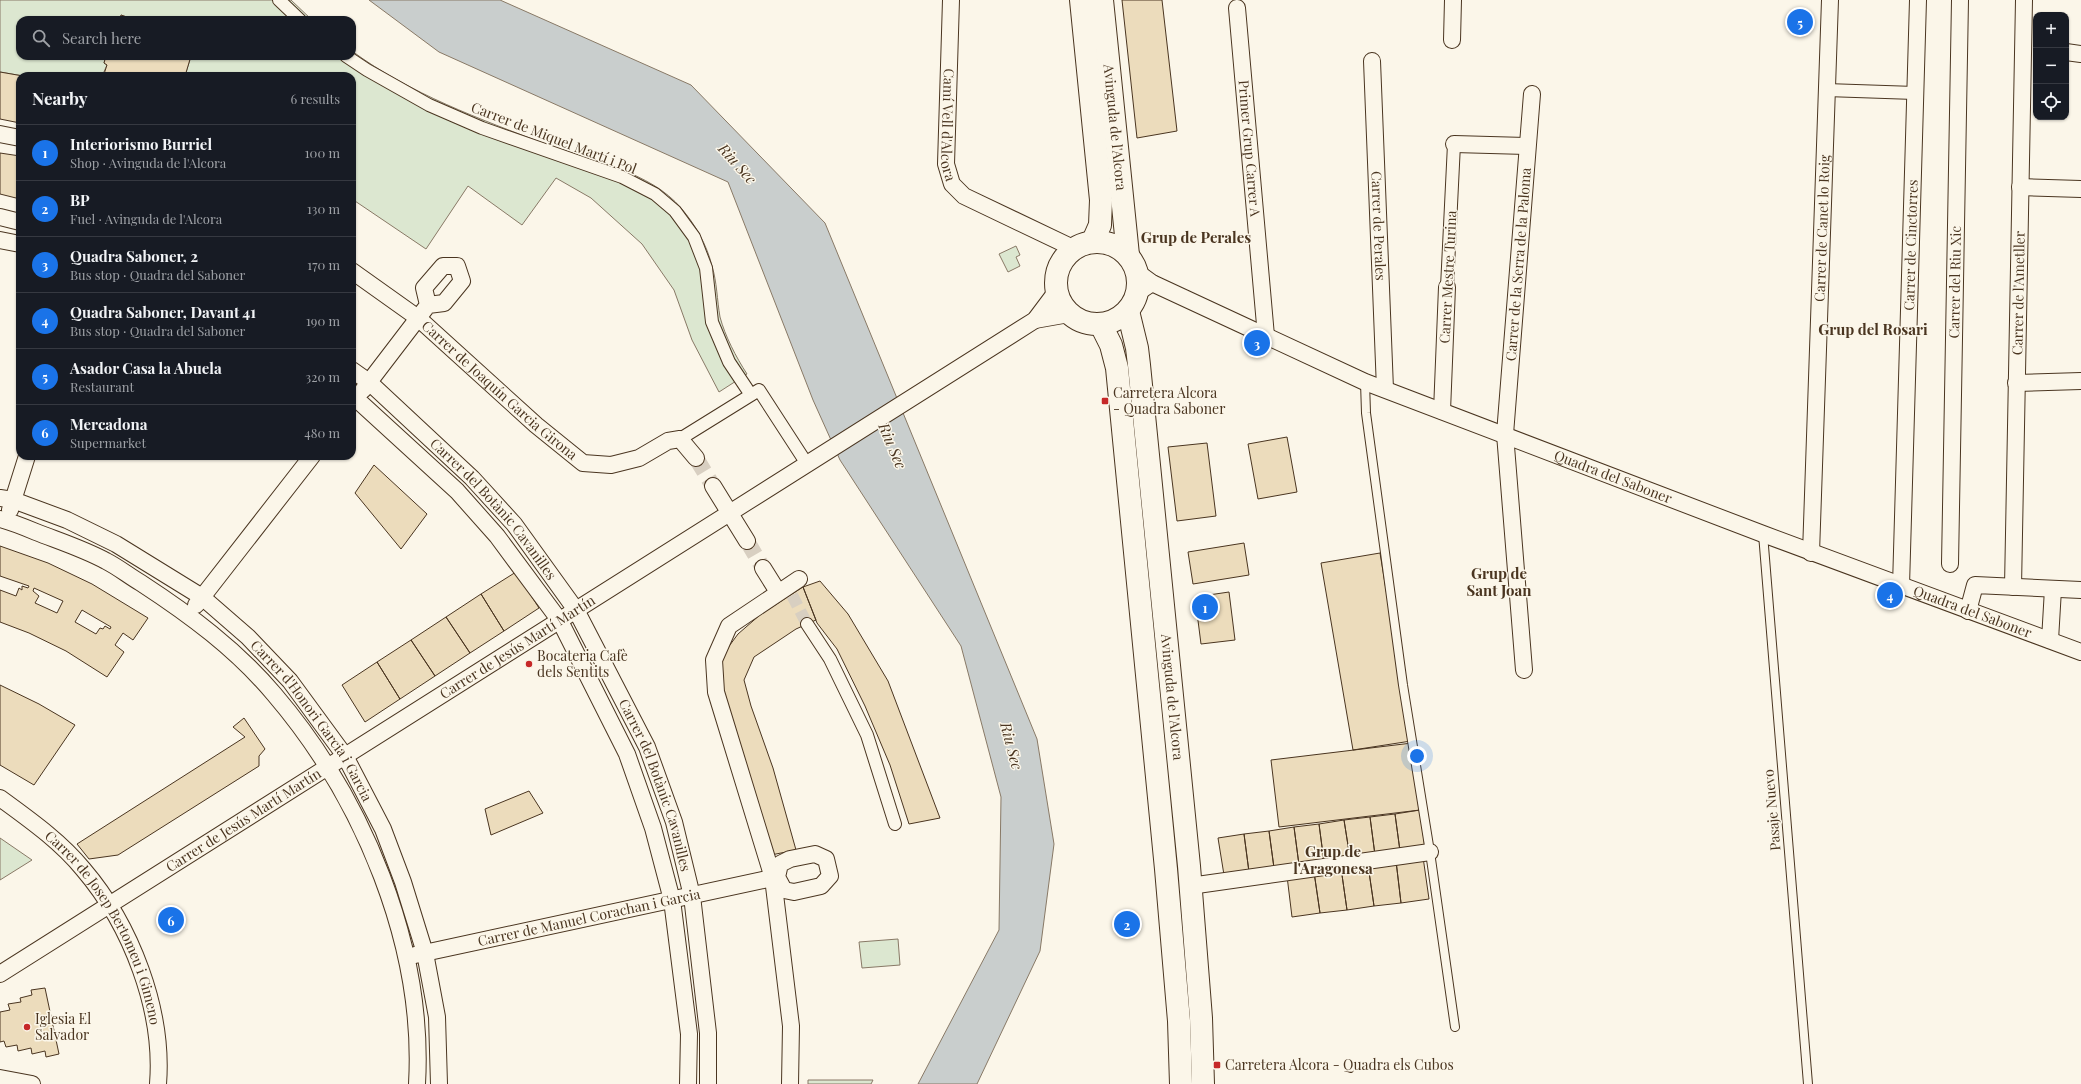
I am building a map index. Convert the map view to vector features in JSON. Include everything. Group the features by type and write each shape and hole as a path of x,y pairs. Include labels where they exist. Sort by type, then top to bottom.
{"main road":[{"name":"Avinguda de l'Alcora","path":"1081,0 1101,200 1100,225 1083,245"},
{"name":"Avinguda de l'Alcora","path":"1102,0 1136,283 1137,348 1190,886 1201,1018 1203,1084"},
{"path":"1112,244 1136,283 1115,320 1101,325 1084,323 1069,314 1056,292 1056,276 1061,260 1083,245 1112,244"},
{"name":"Avinguda de l'Alcora","path":"1101,325 1112,345 1118,368 1167,876 1179,1021 1180,1084"}],"street":[{"path":"278,0 296,16"},
{"name":"Camí Vell d'Alcora","path":"951,0 946,164 952,184 964,196 1083,245"},
{"path":"1452,40 1453,0"},
{"name":"Carrer de Canet lo Roig","path":"1812,553 1830,0"},
{"name":"Carrer de Cinctorres","path":"1901,586 1918,0"},
{"name":"Carrer del Riu Xic","path":"1950,564 1960,0"},
{"name":"Carrer de l'Ametller","path":"2013,587 2020,187 2029,49 2024,0"},
{"name":"Primer Grup Carrer A","path":"1237,8 1266,336"},
{"path":"2069,52 2081,54"},
{"name":"Carrer de Miquel Martí i Pol","path":"352,60 430,105 482,128 622,177 655,194 675,211 694,237 706,268 712,322 729,362 755,393 807,464"},
{"name":"Carrer de Perales","path":"1372,61 1385,390"},
{"path":"1826,90 1915,93"},
{"name":"Carrer de la Serra de la Paloma","path":"1524,670 1505,434 1532,94"},
{"path":"0,134 16,137"},
{"path":"1454,144 1527,146"},
{"name":"Carrer Mestre Turina","path":"1442,411 1454,144"},
{"path":"2020,187 2081,188"},
{"path":"0,217 16,221"},
{"path":"0,240 16,243"},
{"name":"Carrer de Joaquín Garcia Girona","path":"356,274 418,318 536,426 583,463 611,464 639,458 668,441 680,438 755,393"},
{"name":"Quadra del Saboner","path":"1136,283 1266,336 1385,390 1505,434 1812,553 2081,652"},
{"name":"Carrer de Jesús Martí Martín","path":"0,974 1035,320 1056,292"},
{"path":"356,396 369,382 428,305"},
{"name":"Carrer de Jesús Martí Martín","path":"1035,320 1069,314"},
{"name":"Carrer del Botànic Cavanilles","path":"356,373 369,382 472,478 509,518 576,610 647,747 674,822 692,896 708,1033 708,1084"},
{"path":"2016,383 2081,382"},
{"name":"Carrer del Botànic Cavanilles","path":"356,402 457,491 497,536 560,621 627,754 653,828 672,900 688,1034 688,1084"},
{"path":"680,438 696,458"},
{"path":"3,520 7,499 25,460"},
{"path":"189,615 309,460"},
{"path":"713,486 747,541"},
{"name":"Carrer d'Honori Garcia i Garcia","path":"7,499 67,520 116,544 202,597 248,637 290,682 345,756 383,829 403,882 425,953 437,1017 439,1084"},
{"name":"Carrer d'Honori Garcia i Garcia","path":"3,520 106,561 189,615 233,652 274,694 329,767 369,843 387,890 406,957 416,1021 417,1084"},
{"path":"763,568 789,588 729,626 714,660 716,692 775,878 791,1026 790,1084"},
{"path":"1968,611 1975,585 2081,590"},
{"path":"2050,640 2053,589"},
{"path":"807,624 830,659 867,735 895,824"},
{"name":"Carrer de Josep Bertomeu i Gimeno","path":"0,798 44,830 82,868 111,904 129,940 145,983 155,1029 160,1067 158,1084"},
{"path":"1190,886 1430,852"},
{"name":"Carrer de Manuel Corachan i Garcia","path":"406,957 775,878"},
{"path":"0,1078 32,1084"}],"lane":[{"path":"1365,382 1366,413 1403,685 1430,852 1455,1027"},
{"name":"Pasaje Nuevo","path":"1763,534 1808,1084"}],"green space":[{"path":"0,0 291,0 308,16 16,16 16,60 105,60 104,63 107,65 104,72 16,72 16,75 0,72"},
{"path":"356,54 374,66 422,93 471,115 548,145 601,162 637,176 668,196 681,208 696,228 704,243 714,272 722,324 731,346 747,374 719,392 692,340 674,290 642,244 591,198 556,178 522,225 468,186 426,249 356,202 356,72 186,72 190,60 356,60"},
{"path":"1016,246 1020,255 1016,257 1020,266 1008,272 999,254"},
{"path":"0,838 32,860 0,880"},
{"path":"898,939 900,965 862,968 859,942"},
{"path":"808,1080 873,1080 871,1084 808,1084"}],"water":[{"name":"Riu Sec","path":"369,0 500,0 691,85 825,223 1037,739 1054,844 1040,951 977,1084 918,1084 999,930 1001,797 961,646 840,460 813,400 728,182 439,52"}],"building":[{"path":"1122,0 1162,0 1177,131 1137,138"},
{"path":"105,60 190,60 186,72 105,72 107,65 104,63"},
{"path":"0,72 16,75 16,122 0,119"},
{"path":"0,153 16,155 16,198 0,194"},
{"path":"1287,437 1297,492 1258,499 1248,444"},
{"path":"1207,443 1216,516 1177,521 1168,447"},
{"path":"374,465 427,514 401,549 355,493"},
{"path":"1244,543 1249,575 1193,584 1188,552"},
{"path":"0,546 48,563 92,584 148,618 133,640 123,633 115,645 124,652 107,677 66,651 29,633 0,622 0,590 16,596 19,588 22,590 22,586 28,588 29,586 0,576","holes":["34,588 63,601 57,613 35,603 39,596 33,591","82,610 111,627 110,629 105,626 103,629 100,628 96,634 75,622"]},
{"path":"1380,553 1411,741 1353,750 1321,563"},
{"path":"516,572 539,608 504,631 481,594"},
{"path":"820,581 848,614 888,681 940,818 909,824 890,765 865,706 837,649 817,623 803,587"},
{"path":"803,587 816,620 796,629 754,657 744,680 751,706 773,768 796,850 771,855 718,676 724,653 738,634 761,614"},
{"path":"1229,592 1235,640 1201,644 1195,597"},
{"path":"481,594 504,631 470,653 446,617"},
{"path":"446,617 470,653 435,676 411,640"},
{"path":"411,640 435,676 400,699 377,662"},
{"path":"377,662 400,699 365,722 342,685"},
{"path":"0,685 39,704 75,725 34,785 0,765"},
{"path":"244,718 265,749 259,756 259,766 118,855 89,859 77,844 245,737 233,727"},
{"path":"1412,743 1420,810 1279,827 1271,760"},
{"path":"529,791 543,813 491,835 485,809"},
{"path":"1420,810 1425,848 1400,851 1395,814"},
{"path":"1395,814 1400,851 1375,855 1370,817"},
{"path":"1370,817 1375,855 1350,858 1344,820"},
{"path":"1344,820 1350,858 1324,862 1319,824"},
{"path":"1319,824 1324,862 1299,865 1294,827"},
{"path":"1294,827 1299,865 1274,868 1269,831"},
{"path":"1269,831 1274,868 1249,872 1244,834"},
{"path":"1244,834 1249,872 1224,875 1218,838"},
{"path":"1423,857 1429,899 1401,903 1396,861"},
{"path":"1396,861 1401,903 1374,906 1368,865"},
{"path":"1368,865 1374,906 1347,910 1341,868"},
{"path":"1341,868 1347,910 1320,913 1314,872"},
{"path":"1314,872 1320,913 1292,917 1287,876"},
{"name":"Iglesia El Salvador","path":"45,988 59,1054 46,1057 45,1051 32,1054 31,1048 18,1051 17,1045 6,1047 4,1041 0,1042 0,1012 10,1010 8,1004 21,1002 20,998 32,995 31,990"}],"tunnel":[{"path":"696,458 713,486"},
{"path":"747,541 763,568"},
{"path":"792,595 807,624"}],"place":[{"name":"Asador Casa la Abuela","path":"1800,22"},
{"name":"Quadra Saboner, 2","path":"1257,343"},
{"name":"Carretera Alcora - Quadra Saboner","path":"1105,401"},
{"name":"Quadra Saboner, Davant 41","path":"1890,595"},
{"name":"Interiorismo Burriel","path":"1205,607"},
{"name":"Bocateria Cafè dels Sentits","path":"529,664"},
{"name":"Mercadona","path":"171,920"},
{"name":"BP","path":"1127,924"},
{"name":"Iglesia El Salvador","path":"27,1027"},
{"name":"Carretera Alcora - Quadra els Cubos","path":"1217,1065"}],"district":[{"name":"Grup de Perales","path":"1196,238"},
{"name":"Grup del Rosari","path":"1873,330"},
{"name":"Grup de Sant Joan","path":"1499,582"},
{"name":"Grup de l'Aragonesa","path":"1333,860"}]}
